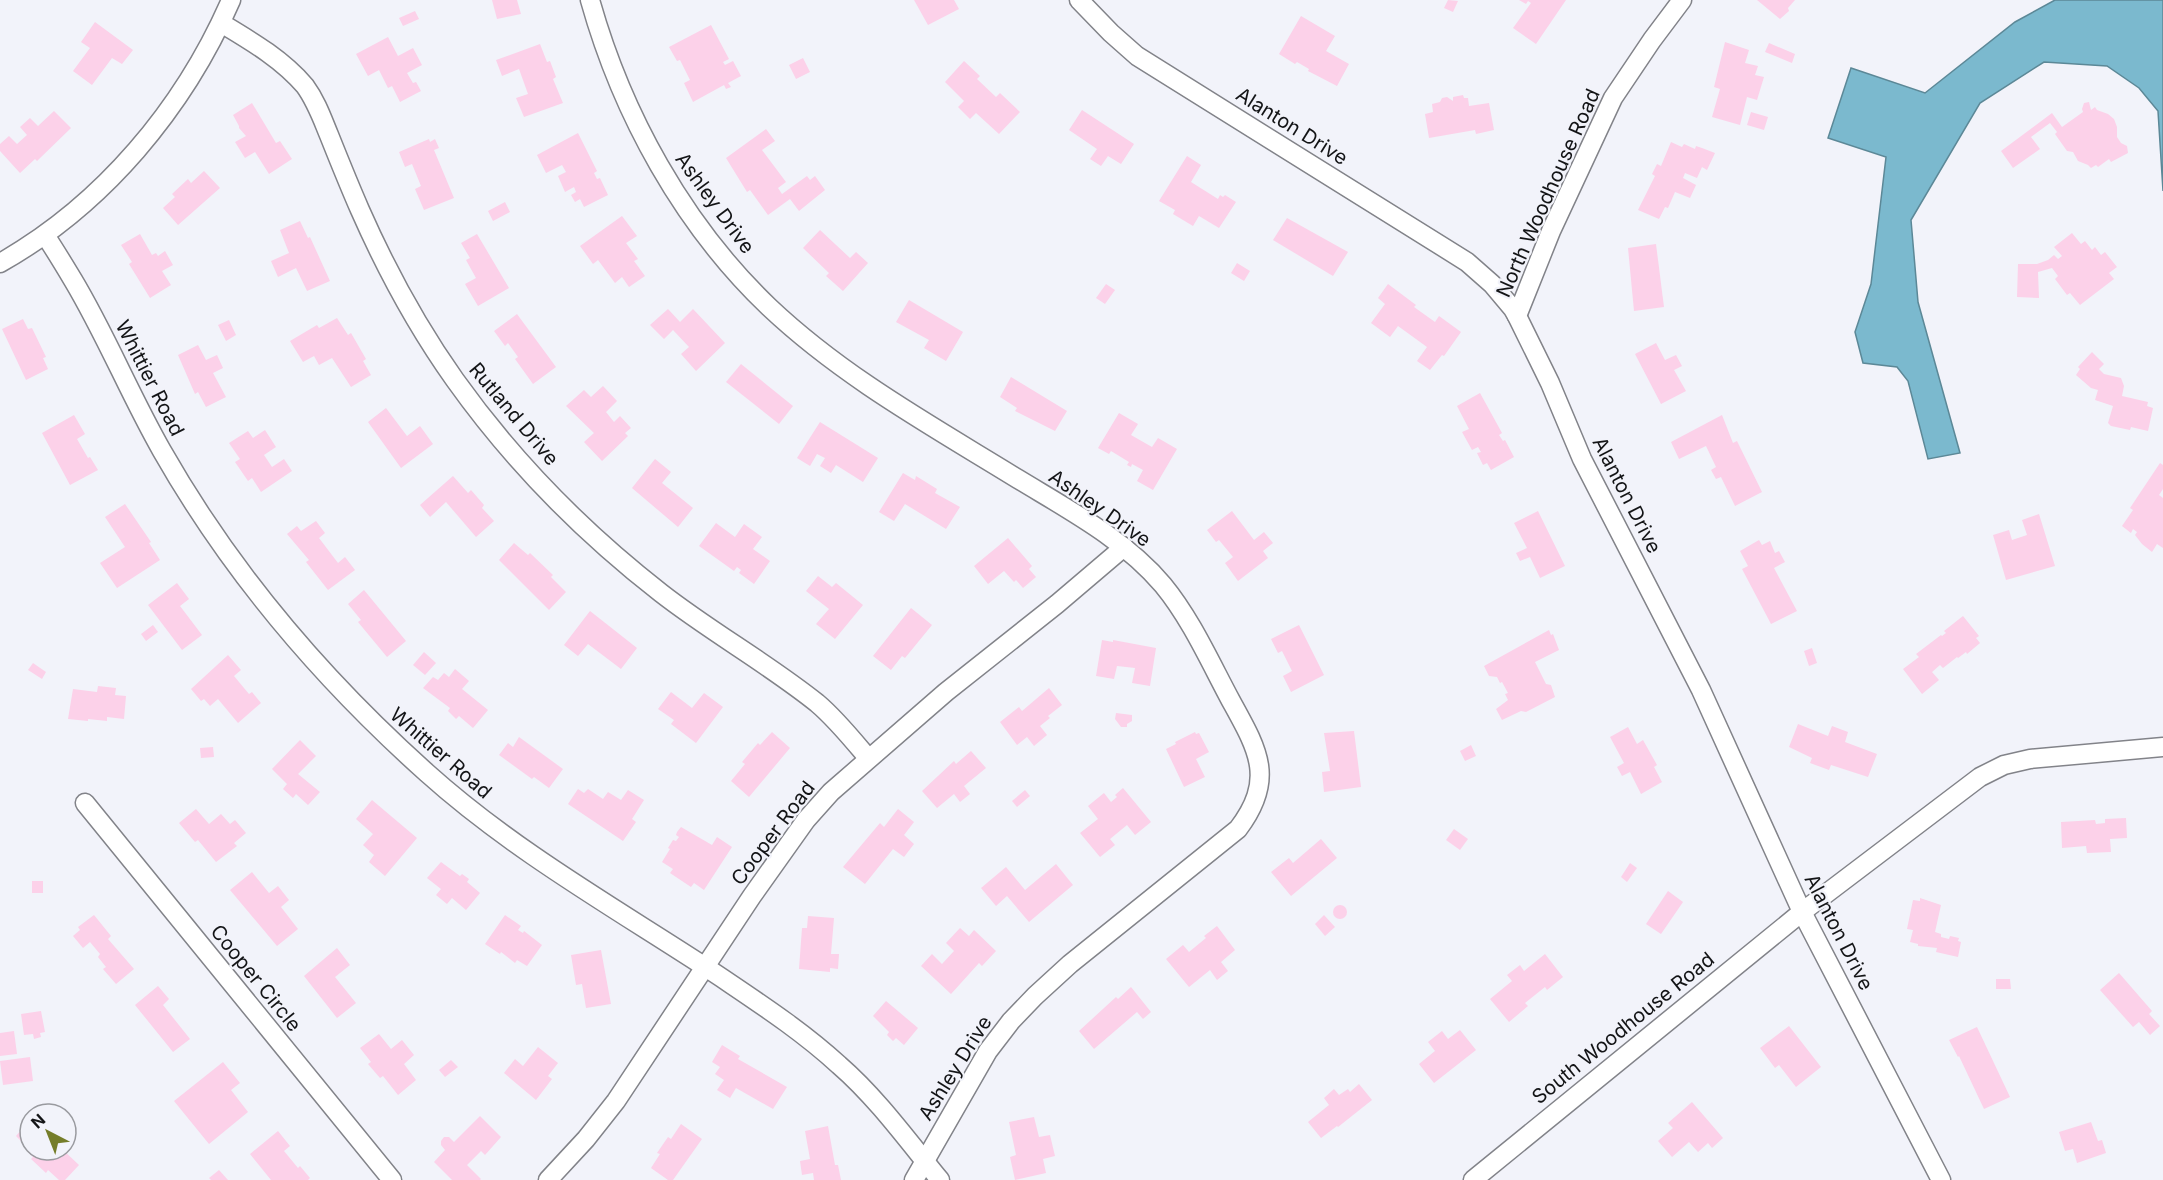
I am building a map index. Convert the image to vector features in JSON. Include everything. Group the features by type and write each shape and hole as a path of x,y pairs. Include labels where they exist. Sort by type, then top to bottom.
{"street":[{"path":"0,263 45,235 79,207 145,141 197,66 231,0"},
{"name":"Ashley Drive","path":"590,0 616,78 645,141 687,209 712,244 766,304 797,333 840,366 882,395 1089,522 1124,547 1162,584 1182,611 1247,731 1260,765 1260,783 1255,801 1238,829 1071,964 1011,1021 988,1051 914,1180"},
{"name":"Alanton Drive","path":"1079,0 1137,56 1467,262 1513,309 1550,383 1582,459 1701,690 1803,912 1941,1180"},
{"name":"North Woodhouse Road","path":"1517,316 1551,231 1613,98 1682,0"},
{"name":"Rutland Drive","path":"221,23 256,44 287,67 305,87 316,104 359,209 391,275 425,335 456,381 508,448 609,550 662,594 818,705 842,727 868,758"},
{"name":"Whittier Road","path":"45,235 74,281 131,396 205,520 307,655 362,713 430,775 482,818 521,847 773,1013 840,1065 864,1088 940,1180"},
{"name":"Cooper Road","path":"548,1180 586,1139 616,1101 752,896 806,820 831,792 868,758 1124,547"},
{"name":"South Woodhouse Road","path":"1473,1180 1803,912 1980,777 2004,765 2030,759 2163,747"},
{"name":"Cooper Circle","path":"85,803 393,1180"}],"water":[{"path":"2055,0 2163,0 2163,191 2158,111 2139,88 2107,66 2044,62 1980,103 1911,220 1918,302 1960,453 1928,459 1908,381 1897,367 1863,363 1855,332 1871,284 1886,157 1828,138 1851,68 1925,93 2015,22"}],"building":[{"path":"492,0 517,0 521,14 497,19"},
{"path":"914,0 954,0 959,9 928,25"},
{"path":"1448,0 1458,1 1453,12 1444,8"},
{"path":"1519,0 1566,0 1536,44 1513,28 1531,3 1528,1 1526,4"},
{"path":"1757,0 1795,0 1788,8 1789,11 1780,19"},
{"path":"415,11 419,19 403,26 399,18"},
{"path":"1301,16 1335,36 1326,51 1349,64 1337,86 1279,54"},
{"path":"95,22 133,50 122,64 112,58 92,85 73,71 90,48 81,42"},
{"path":"711,25 729,59 723,62 725,65 733,61 741,76 728,83 731,87 726,89 724,85 693,102 684,83 690,80 680,60 677,61 669,47"},
{"path":"388,37 398,56 413,48 422,65 407,73 421,91 400,102 392,86 388,88 379,70 368,76 356,54"},
{"path":"1725,42 1749,50 1745,63 1758,66 1755,75 1764,77 1757,100 1747,97 1740,125 1712,117 1720,89 1714,87"},
{"path":"1769,43 1795,54 1792,63 1765,52"},
{"path":"540,44 547,62 550,61 556,77 553,79 563,103 524,117 516,98 528,94 519,69 502,76 496,60"},
{"path":"803,58 810,72 796,79 789,65"},
{"path":"964,61 980,76 977,79 996,97 1000,93 1020,112 999,134 976,113 970,119 958,107 964,101 945,82"},
{"path":"1463,95 1464,98 1468,98 1469,106 1489,103 1494,130 1476,134 1475,130 1429,138 1425,114 1433,112 1432,104 1447,97 1453,101 1453,97"},
{"path":"2089,102 2091,110 2095,107 2114,119 2117,137 2127,146 2128,153 2111,162 2109,159 2098,167 2096,165 2091,168 2078,161 2073,152 2067,151 2050,123 2031,137 2040,149 2013,168 2001,151 2052,113 2062,127 2083,112 2084,103"},
{"path":"252,103 276,143 280,141 292,159 269,174 255,152 245,158 235,142 246,136 233,115"},
{"path":"1082,110 1134,144 1121,164 1108,156 1101,166 1090,159 1097,149 1069,130"},
{"path":"54,111 71,128 37,161 35,159 20,173 0,151 0,144 9,136 17,144 27,135 20,127 30,118 38,126"},
{"path":"1751,112 1768,117 1764,130 1747,125"},
{"path":"766,129 775,141 762,150 786,182 778,188 782,194 807,176 810,180 815,176 825,190 799,211 790,199 768,215 750,190 747,192 726,158"},
{"path":"578,133 597,171 594,173 597,179 600,178 608,195 584,207 580,199 575,202 571,195 576,192 574,187 565,192 558,176 566,172 562,165 546,173 537,155"},
{"path":"429,139 430,142 435,139 439,148 434,150 454,198 424,210 415,189 421,186 412,164 405,167 399,152"},
{"path":"1671,142 1682,147 1684,144 1695,149 1696,146 1715,153 1707,170 1702,167 1697,178 1685,173 1683,178 1696,185 1690,198 1675,192 1668,208 1665,207 1659,219 1638,210 1655,176 1652,174 1657,164 1661,166"},
{"path":"1187,156 1201,165 1191,182 1218,199 1220,195 1223,197 1225,195 1236,202 1219,228 1199,216 1193,226 1173,214 1175,210 1159,201"},
{"path":"204,171 220,188 178,225 163,208 175,197 172,194 188,179 191,183"},
{"path":"505,202 510,212 493,221 488,211"},
{"path":"622,216 637,236 626,243 638,259 634,261 645,276 629,287 622,277 615,283 598,260 593,264 580,246"},
{"path":"1287,218 1348,252 1333,276 1273,240"},
{"path":"300,221 330,281 307,291 296,268 278,277 271,261 289,253 280,230"},
{"path":"820,230 850,258 856,252 868,263 843,291 826,276 829,273 803,248"},
{"path":"2072,233 2081,244 2085,241 2092,250 2095,247 2101,255 2105,252 2117,267 2109,273 2114,279 2080,305 2070,293 2067,295 2055,279 2058,276 2052,268 2038,272 2039,298 2017,297 2018,264 2037,264 2054,255 2058,259 2062,256 2054,247"},
{"path":"140,234 152,255 156,253 158,256 165,251 173,265 162,271 171,285 150,298 129,264 132,262 121,245"},
{"path":"477,234 509,288 478,306 465,284 476,278 466,260 470,258 461,243"},
{"path":"1656,244 1664,307 1634,311 1628,248"},
{"path":"1237,263 1250,271 1244,281 1231,273"},
{"path":"1106,284 1115,290 1105,304 1096,298"},
{"path":"1388,284 1435,322 1439,316 1461,332 1444,356 1442,355 1430,370 1417,361 1427,347 1398,326 1390,337 1371,323 1385,304 1378,298"},
{"path":"909,300 963,332 946,361 924,348 929,340 896,322"},
{"path":"668,309 680,322 693,309 725,343 696,371 681,354 689,347 673,330 664,339 650,325"},
{"path":"517,314 556,367 533,384 515,359 518,357 508,343 505,346 494,331"},
{"path":"337,318 348,335 351,333 366,359 363,361 371,375 351,387 332,358 319,365 314,356 303,362 290,341 317,325 319,328"},
{"path":"23,319 28,329 32,328 46,357 43,358 48,369 26,380 2,329"},
{"path":"229,320 236,335 226,341 218,325"},
{"path":"1656,343 1665,360 1676,355 1682,366 1674,370 1686,391 1661,404 1635,354"},
{"path":"198,345 206,360 217,355 223,368 213,373 226,397 206,407 198,392 195,394 178,355"},
{"path":"2092,352 2104,364 2099,369 2104,374 2121,378 2124,386 2122,396 2148,402 2147,406 2153,408 2148,431 2131,427 2130,430 2111,426 2108,423 2113,406 2095,400 2098,390 2091,388 2076,375 2080,369 2078,367"},
{"path":"741,364 793,406 779,424 726,382"},
{"path":"1011,377 1067,411 1055,431 1015,411 1017,408 1000,397"},
{"path":"603,386 617,401 606,412 614,422 620,416 631,428 625,433 628,436 602,461 584,442 594,433 566,406 584,390 591,397"},
{"path":"1480,393 1502,433 1499,435 1503,441 1505,440 1514,457 1491,470 1487,463 1483,465 1477,453 1481,452 1478,447 1472,450 1462,432 1469,429 1457,406"},
{"path":"386,408 407,436 420,426 433,444 401,468 368,422"},
{"path":"1119,413 1138,424 1131,435 1152,447 1158,438 1177,449 1153,490 1137,481 1143,470 1132,464 1131,467 1127,465 1129,462 1111,451 1109,454 1098,448"},
{"path":"74,415 85,434 77,439 98,470 70,485 42,433"},
{"path":"1722,415 1733,443 1737,441 1762,492 1735,506 1721,477 1716,479 1711,470 1716,467 1706,446 1679,459 1671,442"},
{"path":"820,422 878,458 863,482 836,465 831,473 820,466 825,458 817,454 810,466 797,458"},
{"path":"265,430 276,447 264,455 272,467 284,459 292,471 261,492 252,478 248,481 235,462 240,459 229,443 248,431 253,438"},
{"path":"655,459 671,472 662,483 693,508 678,527 632,488"},
{"path":"2160,463 2163,465 2163,489 2159,495 2163,498 2163,548 2157,544 2152,552 2135,535 2137,532 2133,529 2131,533 2122,526 2133,510 2130,508"},
{"path":"903,473 915,480 916,476 937,489 935,493 960,507 946,529 905,504 894,521 879,512"},
{"path":"453,476 468,493 471,490 484,505 482,508 494,521 476,537 446,502 430,517 420,505"},
{"path":"125,504 151,542 149,543 160,560 117,588 100,563 125,547 105,517"},
{"path":"1232,511 1254,540 1264,532 1273,543 1263,551 1268,558 1238,581 1225,563 1233,557 1219,540 1216,542 1207,530"},
{"path":"1538,511 1565,566 1540,578 1530,557 1520,561 1516,553 1527,548 1514,523"},
{"path":"2039,514 2055,566 2006,580 1993,535 2009,530 2012,540 2027,535 2022,520"},
{"path":"316,521 325,533 319,538 338,563 345,557 355,570 328,590 306,562 309,560 287,534 297,526 301,531"},
{"path":"716,523 735,537 744,524 762,537 753,549 770,561 754,584 739,573 741,570 737,567 734,571 699,546"},
{"path":"1008,538 1032,566 1029,569 1036,577 1023,588 1004,571 988,584 974,566"},
{"path":"1759,540 1762,545 1770,541 1775,553 1779,551 1785,562 1774,568 1797,611 1771,624 1742,569 1748,566 1740,551"},
{"path":"514,543 528,555 530,553 553,575 551,577 566,592 549,610 499,560"},
{"path":"818,576 832,587 836,583 863,605 835,639 816,624 829,609 806,591"},
{"path":"177,583 189,599 180,606 202,635 182,650 148,605"},
{"path":"364,590 406,641 387,657 358,622 361,620 348,604"},
{"path":"911,608 932,625 905,658 902,656 891,670 873,656"},
{"path":"590,611 637,648 621,669 588,644 578,656 564,645"},
{"path":"1963,616 1979,636 1976,638 1980,643 1967,654 1966,652 1957,657 1943,668 1940,665 1932,672 1939,680 1922,694 1903,669 1919,657 1916,654 1946,633 1944,631"},
{"path":"153,625 158,632 146,641 141,634"},
{"path":"1299,625 1324,675 1291,692 1283,676 1292,671 1282,651 1278,653 1271,639"},
{"path":"1549,630 1559,650 1535,662 1546,684 1551,685 1555,697 1526,712 1521,711 1502,720 1496,709 1508,700 1505,694 1508,693 1497,677 1489,676 1484,666"},
{"path":"1102,640 1156,648 1150,686 1132,683 1135,668 1117,666 1114,679 1096,676"},
{"path":"1812,648 1817,663 1809,666 1804,651"},
{"path":"424,652 436,663 425,675 413,665"},
{"path":"228,655 241,670 234,676 249,694 252,692 261,703 238,723 218,699 210,706 204,699 201,701 191,689"},
{"path":"33,663 46,672 42,679 28,670"},
{"path":"455,669 469,681 462,689 488,710 473,728 459,716 456,719 448,711 450,708 423,688 433,677 438,680 444,673 449,677"},
{"path":"98,686 116,688 115,695 126,696 124,719 107,717 107,721 88,719 88,721 68,719 73,689 97,692"},
{"path":"1049,688 1062,705 1040,726 1047,735 1034,746 1027,737 1017,745 1000,722 1019,707 1022,711"},
{"path":"671,692 692,708 704,693 723,707 696,743 671,724 674,720 658,709"},
{"path":"1116,713 1132,715 1132,721 1127,724 1127,727 1121,727 1115,719"},
{"path":"1798,724 1828,736 1832,726 1848,732 1845,742 1877,754 1868,777 1831,765 1829,770 1810,763 1812,758 1789,747"},
{"path":"1628,727 1637,744 1643,740 1657,765 1654,767 1662,782 1641,794 1630,772 1622,776 1617,767 1624,763 1610,737"},
{"path":"1354,731 1361,787 1324,792 1322,772 1330,771 1324,733"},
{"path":"772,732 790,748 749,797 731,781 745,764 742,762 758,743 760,745"},
{"path":"1195,732 1199,733 1209,752 1196,759 1205,777 1184,787 1166,749"},
{"path":"519,737 563,769 549,788 534,777 532,779 499,755 508,743 513,747"},
{"path":"300,740 316,756 298,774 320,792 308,805 296,794 293,798 283,789 287,784 272,769"},
{"path":"1471,745 1476,756 1465,761 1460,751"},
{"path":"213,747 214,757 201,758 200,748"},
{"path":"971,751 986,768 964,786 970,794 960,802 954,794 937,808 922,791 954,761 956,764"},
{"path":"1123,788 1151,822 1135,835 1127,825 1110,839 1115,845 1100,857 1080,833 1098,819 1088,806 1104,793 1111,802"},
{"path":"578,789 584,793 588,789 603,799 608,792 621,800 628,790 644,800 632,819 636,822 623,841 568,804"},
{"path":"1025,790 1030,796 1017,807 1012,801"},
{"path":"372,800 417,838 385,876 369,862 374,855 363,845 373,834 356,819"},
{"path":"196,809 209,824 221,814 230,824 235,820 246,833 234,843 237,846 216,862 198,840 195,842 179,823"},
{"path":"898,809 914,822 904,835 914,844 904,857 893,849 865,884 843,867 880,823 884,827"},
{"path":"2126,818 2127,838 2110,839 2111,852 2087,853 2086,846 2062,848 2061,822 2095,820 2096,824 2105,823 2105,819"},
{"path":"681,827 712,845 717,837 732,847 704,890 694,883 691,887 670,873 673,869 662,862 673,840 676,841 679,837 676,835"},
{"path":"1454,829 1468,839 1460,850 1446,840"},
{"path":"1321,839 1337,858 1291,896 1271,872 1289,858 1293,863"},
{"path":"441,862 460,876 462,874 469,879 467,882 480,893 466,910 452,898 447,904 436,895 441,889 427,878"},
{"path":"1630,863 1637,868 1627,882 1621,877"},
{"path":"1056,864 1073,885 1029,922 1007,896 996,906 981,888 1006,867 1025,890"},
{"path":"252,872 269,893 278,886 289,900 281,907 298,929 277,946 230,890"},
{"path":"32,881 43,881 43,893 32,893"},
{"path":"1668,891 1683,902 1661,934 1646,924"},
{"path":"1920,898 1941,905 1935,932 1949,939 1950,936 1959,938 1958,941 1961,942 1958,957 1936,952 1937,948 1918,946 1910,942 1913,930 1907,929 1913,900 1920,901"},
{"path":"1340,905 1345,907 1347,912 1345,917 1340,919 1335,917 1333,912 1335,907"},
{"path":"94,915 111,936 108,939 134,969 116,984 103,969 106,967 98,957 100,954 90,942 83,948 73,936 80,930 78,927"},
{"path":"505,915 521,926 518,930 523,933 524,931 542,945 527,966 517,960 515,963 501,952 500,954 485,944"},
{"path":"1324,915 1335,927 1325,936 1315,924"},
{"path":"808,916 834,918 831,954 839,954 838,969 830,968 830,972 799,969 802,928 807,928"},
{"path":"1217,926 1235,950 1221,962 1228,971 1217,980 1210,970 1189,987 1166,959 1183,945 1189,952"},
{"path":"960,928 969,936 974,930 996,951 982,966 979,963 951,994 921,966 932,954 942,964 954,951 946,943"},
{"path":"337,948 350,965 335,977 356,1003 337,1018 304,976"},
{"path":"601,950 611,1004 586,1008 582,984 576,985 571,955"},
{"path":"1545,954 1563,977 1547,990 1545,987 1525,1003 1528,1006 1509,1022 1490,999 1512,981 1507,975 1520,965 1524,971"},
{"path":"2119,973 2152,1011 2149,1014 2160,1026 2150,1035 2139,1022 2133,1027 2100,990"},
{"path":"1996,979 2010,979 2011,989 1996,989"},
{"path":"158,986 169,999 163,1005 190,1039 173,1052 135,1005"},
{"path":"1131,987 1151,1012 1143,1019 1137,1012 1094,1049 1079,1031 1116,997 1118,999"},
{"path":"886,1001 918,1028 904,1045 896,1038 893,1041 887,1035 889,1032 873,1016"},
{"path":"41,1011 45,1032 40,1033 41,1037 34,1039 33,1034 24,1035 21,1014"},
{"path":"1789,1026 1821,1067 1796,1087 1779,1065 1775,1068 1760,1048"},
{"path":"1977,1027 2010,1097 1984,1109 1949,1040"},
{"path":"1460,1030 1476,1050 1434,1083 1419,1064 1435,1051 1428,1042 1442,1031 1448,1039"},
{"path":"14,1031 17,1054 0,1056 0,1033"},
{"path":"379,1034 391,1049 402,1040 414,1055 404,1064 416,1080 398,1095 383,1076 380,1078 368,1064 371,1062 360,1048"},
{"path":"722,1045 740,1056 738,1059 787,1087 773,1109 736,1088 730,1098 717,1090 724,1080 715,1074 720,1067 712,1062"},
{"path":"538,1047 558,1063 548,1076 552,1079 536,1100 504,1073 515,1059 523,1066"},
{"path":"30,1057 33,1081 3,1085 0,1061"},
{"path":"451,1060 458,1067 445,1077 439,1070"},
{"path":"223,1062 240,1083 231,1090 248,1112 209,1144 174,1101"},
{"path":"1359,1084 1372,1100 1321,1138 1308,1122 1329,1105 1324,1098 1334,1089 1339,1095 1348,1089 1350,1092"},
{"path":"1692,1102 1723,1138 1712,1148 1708,1143 1698,1152 1689,1142 1672,1157 1658,1141 1673,1128 1668,1123"},
{"path":"480,1116 501,1137 485,1155 481,1151 467,1165 480,1180 452,1180 434,1162 445,1150 441,1141 444,1137 449,1137 454,1142"},
{"path":"1034,1117 1039,1137 1050,1135 1055,1156 1043,1159 1046,1173 1015,1180 1010,1157 1016,1155 1009,1122"},
{"path":"2091,1122 2098,1141 2102,1140 2106,1153 2077,1163 2073,1149 2065,1151 2059,1132"},
{"path":"681,1124 702,1139 673,1180 668,1180 651,1168 660,1154 657,1153 668,1137 671,1139"},
{"path":"828,1126 835,1165 838,1165 841,1180 814,1180 813,1173 802,1175 800,1161 810,1159 805,1131"},
{"path":"278,1131 290,1146 284,1151 310,1178 308,1180 271,1180 250,1154"},
{"path":"34,1162 76,1162 79,1165 65,1180 59,1180 48,1170 46,1173"},
{"path":"219,1170 228,1180 209,1178"}]}
